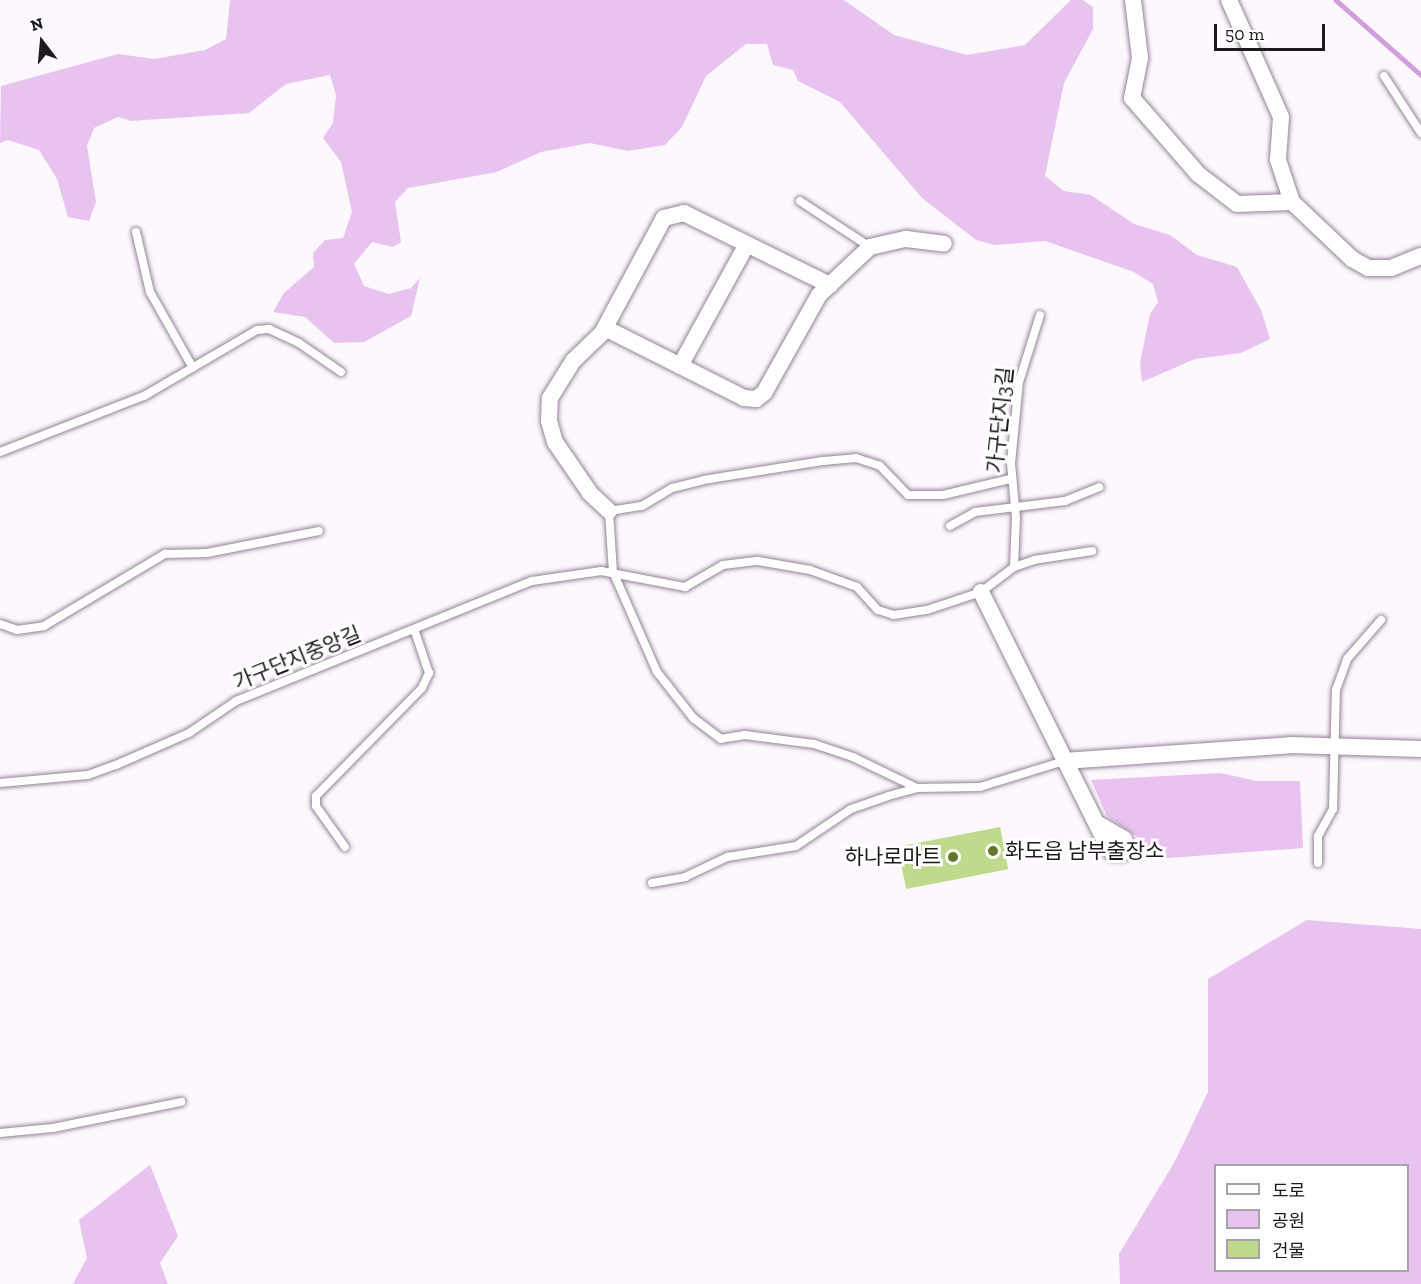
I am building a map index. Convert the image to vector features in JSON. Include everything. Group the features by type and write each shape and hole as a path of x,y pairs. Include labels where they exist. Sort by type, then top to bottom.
{"street":[{"path":"1133,0 1140,58 1132,98 1198,174 1237,204 1292,202"},
{"path":"1228,0 1281,117 1278,160 1292,202 1352,259 1368,268 1390,268 1421,256"},
{"path":"609,511 574,473 555,442 549,421 550,398 573,361 605,328 664,218 673,212 684,213 830,285"},
{"path":"605,328 744,398 756,399 764,393 805,315 830,285 870,247 906,239 944,244"},
{"path":"680,366 747,244"},
{"path":"981,592 1064,761 1098,824"},
{"path":"1064,761 1336,747 1421,749"}],"lane":[{"path":"1384,76 1421,133"},
{"path":"800,201 870,247"},
{"path":"136,232 150,292 193,368"},
{"name":"가구단지3길","path":"1014,567 1014,505 1010,479 1019,382 1040,315"},
{"path":"0,452 144,396 256,330 270,329 317,354 341,372"},
{"path":"917,788 853,757 814,744 745,735 721,738 694,719 657,672 613,572 609,511 642,506 672,488 703,480 823,460 856,458 880,466 908,495 943,495 1010,479"},
{"path":"950,526 975,512 1014,505 1065,501 1099,487"},
{"path":"0,624 17,630 44,626 165,554 207,553 319,531"},
{"path":"1014,567 1092,551"},
{"name":"가구단지중앙길","path":"0,783 88,775 116,765 189,733 236,702 414,629 463,605 532,581 613,572 685,587 723,565 758,561 810,570 857,587 878,610 894,615 927,610 981,592 1014,567"},
{"path":"1318,863 1318,836 1333,809 1336,690 1347,659 1381,620"},
{"path":"345,847 316,806 316,796 422,688 429,673 414,629"},
{"path":"652,883 685,877 727,857 796,846 851,809 917,788 980,788 1064,761"},
{"path":"0,1134 53,1128 181,1102"}],"green space":[{"path":"230,0 844,0 894,35 967,55 1025,45 1071,0 1083,0 1093,7 1093,29 1064,83 1045,176 1064,191 1091,195 1134,224 1170,235 1197,255 1237,267 1261,310 1270,339 1241,353 1195,359 1142,382 1140,363 1150,314 1158,302 1153,284 1134,272 1045,241 995,245 976,240 922,198 840,102 798,81 793,70 773,65 767,44 746,44 706,76 682,127 665,145 628,151 590,143 541,152 497,172 408,188 395,202 401,242 393,247 372,242 354,264 364,286 389,294 411,288 420,278 411,316 364,342 334,343 305,317 273,312 284,293 314,267 313,253 325,240 343,238 352,212 341,162 323,138 333,123 336,95 330,75 286,84 249,113 131,121 118,117 94,128 87,146 96,202 89,221 68,217 57,179 39,150 8,140 0,143 1,86 118,54 154,59 205,50 226,39"},
{"path":"1220,773 1257,781 1300,781 1303,848 1142,860 1139,838 1107,816 1091,780"},
{"path":"1307,920 1421,929 1421,1284 1120,1284 1119,1254 1174,1163 1208,1092 1208,979"},
{"path":"150,1165 178,1236 160,1263 168,1284 73,1284 87,1258 79,1220"}],"building":[{"name":"하나로마트","path":"1000,827 1008,869 906,889 898,847"}],"waterway":[{"path":"1336,0 1421,75"}],"place":[{"name":"화도읍 남부출장소","path":"993,851"},
{"name":"하나로마트","path":"953,857"}]}
